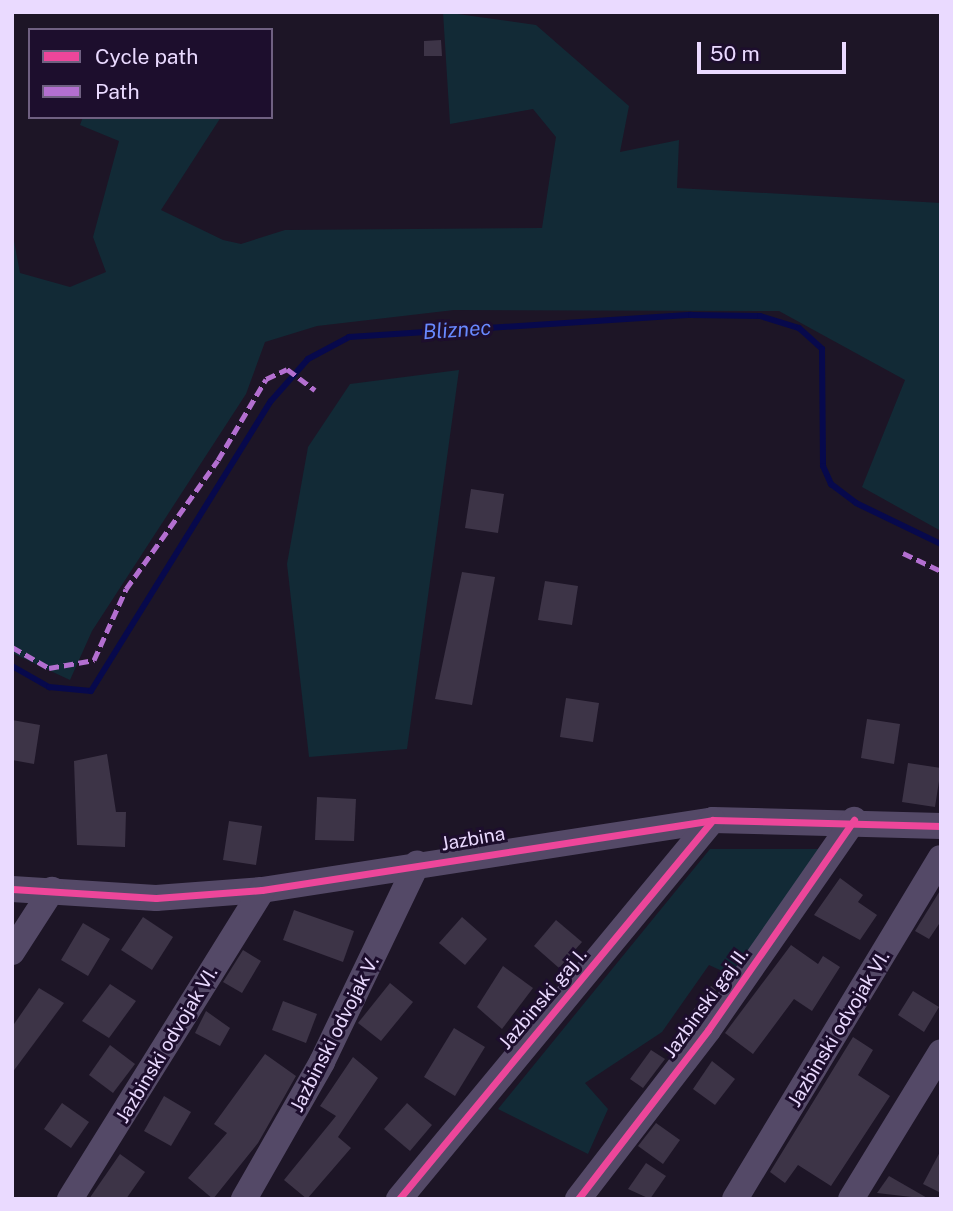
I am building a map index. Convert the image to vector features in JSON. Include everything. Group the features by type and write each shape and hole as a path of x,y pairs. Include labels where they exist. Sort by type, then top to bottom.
{"street":[{"name":"Jazbina","path":"12,889 156,898 262,890 713,820 854,820 941,826"},
{"name":"Jazbinski gaj I.","path":"399,1199 713,820"},
{"name":"Jazbinski gaj II.","path":"578,1199 708,1030 854,820"},
{"name":"Jazbinski odvojak VI.","path":"735,1199 941,859"},
{"name":"Jazbinski odvojak V.","path":"244,1199 328,1050 417,864"},
{"path":"12,952 52,890"},
{"name":"Jazbinski odvojak VI.","path":"70,1199 262,890"},
{"path":"851,1199 941,1052"}],"shaded area":[{"path":"443,12 536,25 629,106 620,152 679,140 677,188 941,203 941,531 862,487 905,380 779,311 454,310 317,326 265,342 246,394 92,631 70,680 12,653 12,230 20,273 70,287 106,272 93,237 119,141 80,125 82,119 220,119 161,210 223,240 241,244 285,230 542,228 556,137 533,109 450,124"},
{"path":"459,370 407,749 309,757 287,564 308,447 350,384"},
{"path":"710,849 819,849 742,980 709,965 662,1032 585,1083 608,1109 588,1154 498,1109"}],"building":[{"path":"441,40 442,56 424,56 424,41"},
{"path":"471,489 504,494 498,533 465,528"},
{"path":"462,572 495,577 472,705 435,699"},
{"path":"545,581 578,586 572,625 538,620"},
{"path":"566,698 599,703 593,742 560,737"},
{"path":"867,719 900,724 894,764 861,758"},
{"path":"12,720 40,725 34,764 12,760"},
{"path":"107,754 116,812 126,812 125,847 77,845 74,761"},
{"path":"908,763 941,768 935,807 902,802"},
{"path":"317,797 356,799 354,841 315,840"},
{"path":"229,821 262,826 256,865 223,860"},
{"path":"840,878 863,895 858,902 877,915 860,940 814,915"},
{"path":"941,889 941,921 929,939 915,931"},
{"path":"294,910 354,931 343,962 283,940"},
{"path":"143,917 173,937 152,970 121,950"},
{"path":"462,917 487,939 465,965 439,943"},
{"path":"556,920 582,942 559,968 534,946"},
{"path":"83,923 110,939 88,976 61,960"},
{"path":"791,945 818,964 823,956 840,967 812,1011 794,999 753,1054 725,1033"},
{"path":"243,950 261,961 242,993 223,982"},
{"path":"503,966 533,988 502,1029 477,1007"},
{"path":"390,983 413,1002 381,1041 358,1023"},
{"path":"110,984 136,1001 109,1038 82,1021"},
{"path":"711,986 716,990 695,1021 688,1017"},
{"path":"39,988 64,1003 12,1073 12,1027"},
{"path":"913,991 939,1007 924,1032 898,1015"},
{"path":"283,1001 317,1014 306,1043 272,1030"},
{"path":"206,1011 230,1028 220,1046 195,1033"},
{"path":"454,1028 485,1047 455,1096 424,1077"},
{"path":"853,1037 873,1050 858,1075 890,1096 831,1186 798,1165 785,1183 770,1172"},
{"path":"110,1045 135,1064 113,1093 89,1075"},
{"path":"651,1050 665,1059 643,1088 630,1079"},
{"path":"265,1054 296,1076 258,1143 213,1199 188,1178 227,1133 214,1124"},
{"path":"353,1057 378,1078 338,1137 351,1148 307,1199 284,1180 336,1116 320,1106"},
{"path":"712,1061 735,1079 715,1105 693,1089"},
{"path":"164,1096 191,1112 171,1146 144,1131"},
{"path":"62,1103 89,1122 71,1148 44,1129"},
{"path":"407,1103 432,1125 410,1151 384,1129"},
{"path":"656,1123 680,1140 663,1164 638,1146"},
{"path":"941,1150 941,1193 923,1184"},
{"path":"120,1154 145,1172 126,1199 89,1199"},
{"path":"646,1163 666,1176 650,1199 628,1189"},
{"path":"889,1176 929,1199 877,1193"}],"waterway":[{"name":"Bliznec","path":"12,666 49,687 91,691 271,401 308,359 349,337 691,315 760,316 799,328 822,349 823,466 831,484 856,503 941,544"}],"marked path":[{"path":"12,647 49,668 94,660 126,589 218,460 266,379 287,369 315,390"},
{"path":"903,553 941,571"}],"cycle path":[{"path":"12,889 156,898 262,890 713,820 941,826"},
{"path":"399,1199 713,820"},
{"path":"578,1199 708,1030 854,820"}]}
